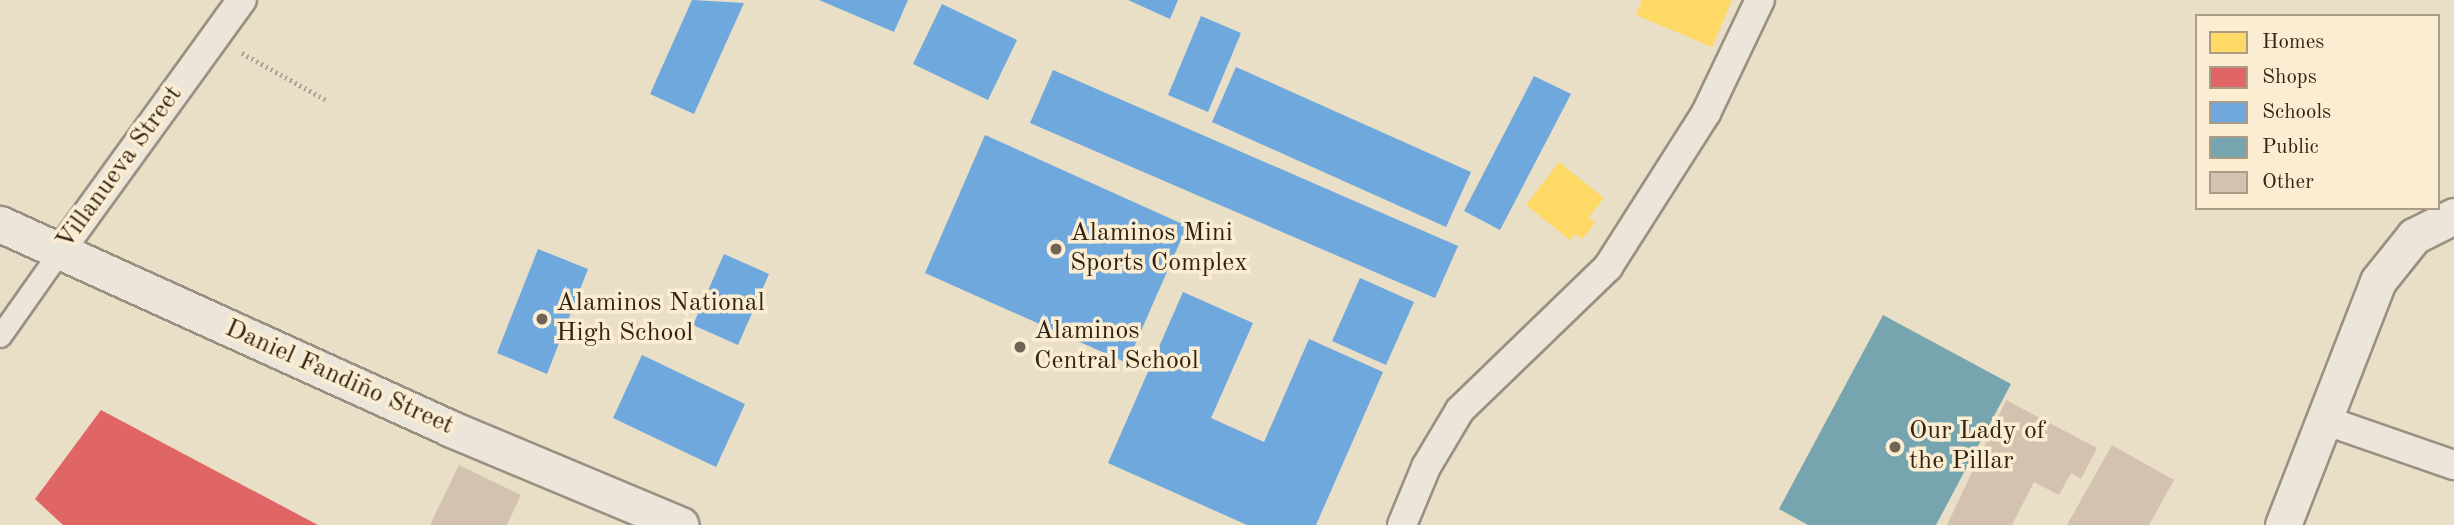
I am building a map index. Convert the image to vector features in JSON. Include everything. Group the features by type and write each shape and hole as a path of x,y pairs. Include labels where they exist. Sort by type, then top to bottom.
{"street":[{"name":"Villanueva Street","path":"0,336 242,0"},
{"path":"1402,525 1426,467 1460,410 1608,267 1706,113 1760,0"},
{"path":"2283,525 2378,281 2414,236 2454,216"},
{"name":"Daniel Fandiño Street","path":"0,224 449,428 681,525"},
{"path":"2324,420 2454,465"}],"path":[{"path":"214,38 328,101"}],"building: Homes":[{"path":"1642,0 1732,0 1712,47 1636,15"},
{"path":"1559,162 1604,198 1589,217 1595,223 1582,239 1575,234 1570,240 1526,205"}],"building: Shops":[{"path":"101,410 318,525 63,525 35,499"}],"building: Schools":[{"path":"692,0 744,3 694,114 650,94"},
{"path":"819,0 908,0 894,32"},
{"path":"1128,0 1178,0 1170,19"},
{"path":"942,4 1017,40 988,100 913,64"},
{"path":"1201,16 1241,33 1208,112 1168,95"},
{"path":"1236,67 1471,172 1446,227 1212,122"},
{"path":"1053,70 1458,246 1435,298 1030,123"},
{"path":"1534,76 1571,94 1500,230 1464,211"},
{"name":"Alaminos Mini Sports Complex","path":"985,135 1187,226 1127,363 925,273"},
{"path":"538,249 588,269 547,374 497,353"},
{"path":"724,254 769,274 738,345 693,325"},
{"path":"1360,278 1414,302 1386,365 1332,341"},
{"path":"1183,292 1253,323 1211,418 1264,442 1309,339 1383,372 1316,525 1247,525 1108,463"},
{"path":"642,355 745,404 716,467 613,418"}],"building: Public":[{"name":"Our Lady of the Pillar","path":"1883,315 2011,384 1936,525 1808,525 1779,509"}],"building: Other":[{"path":"2006,400 2097,448 2081,479 2071,473 2059,495 2034,482 2012,525 1947,525"},
{"path":"2112,445 2174,480 2149,525 2067,525"},
{"path":"459,465 521,495 507,525 430,525"}],"place":[{"name":"Alaminos Mini Sports Complex","path":"1056,249"},
{"name":"Alaminos National High School","path":"542,319"},
{"name":"Alaminos Central School","path":"1020,347"},
{"name":"Our Lady of the Pillar","path":"1895,447"}]}
